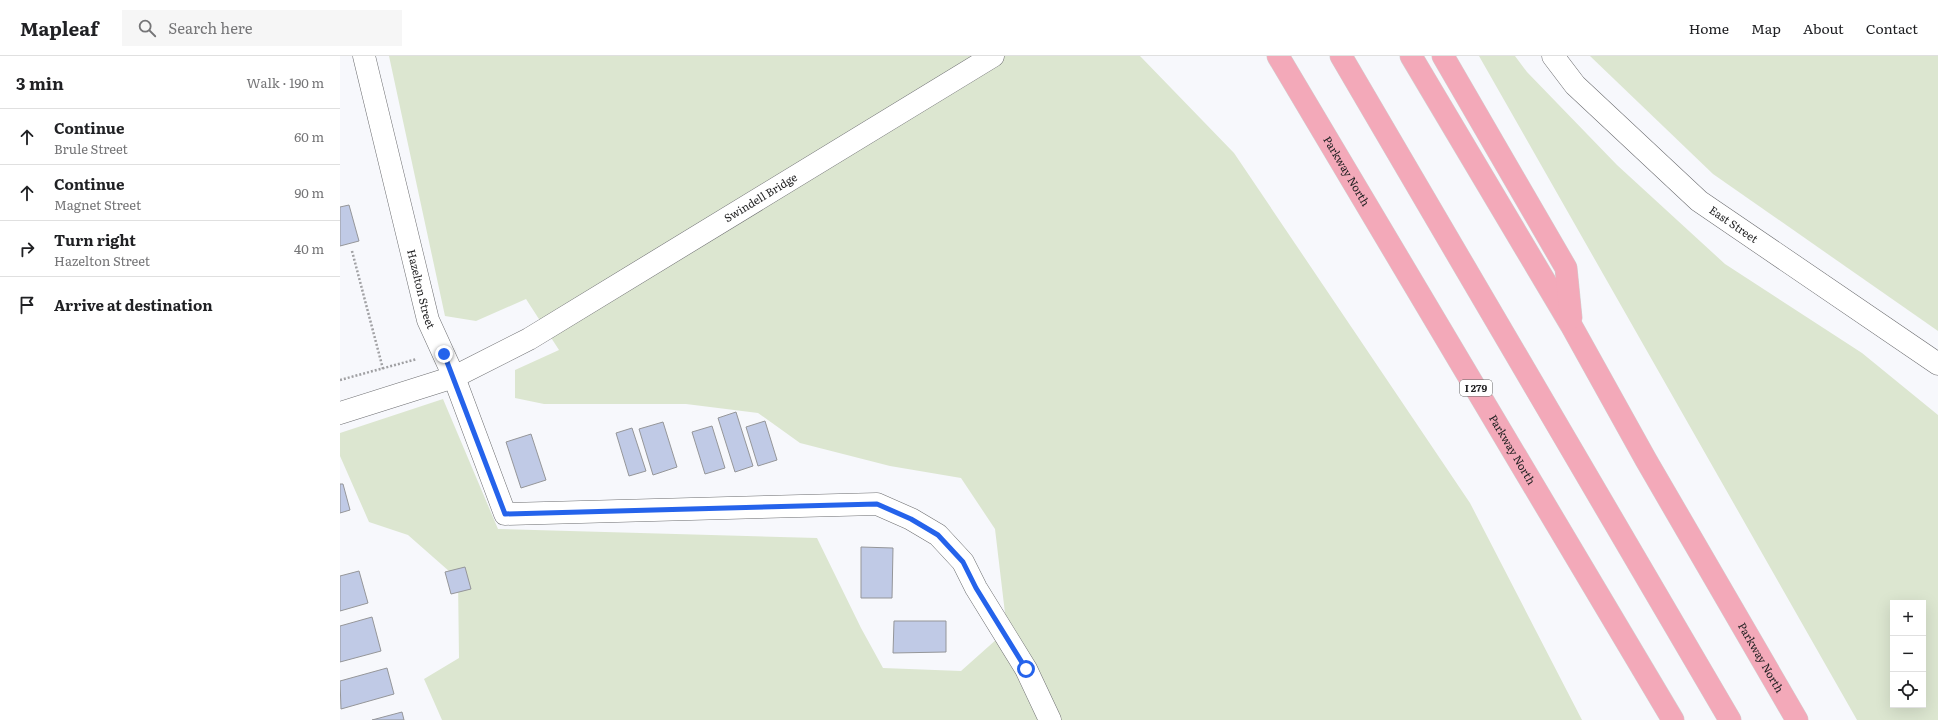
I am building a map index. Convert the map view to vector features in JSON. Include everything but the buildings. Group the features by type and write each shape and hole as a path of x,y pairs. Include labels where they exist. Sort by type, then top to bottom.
{"highway":[{"name":"Parkway North","path":"1278,56 1673,720"},
{"path":"1341,56 1730,720"},
{"name":"Parkway North","path":"1411,56 1571,325 1646,460 1797,720"},
{"path":"1444,56 1566,268 1571,325"}],"street":[{"name":"Hazelton Street","path":"364,56 428,320 454,377 505,514 877,504 911,519 938,535 963,562 976,588 1026,669 1050,720"},
{"name":"Swindell Bridge","path":"340,413 454,377 529,339 993,56"},
{"name":"East Street","path":"1554,56 1575,85 1699,200 1938,364"}],"path":[{"path":"352,252 383,369"},
{"path":"340,380 417,359"}],"green space":[{"path":"389,56 1140,56 1234,153 1470,503 1582,720 442,720 424,679 459,658 458,579 408,535 369,522 340,456 340,433 443,399 498,529 817,538 861,628 883,668 961,671 1007,630 995,529 961,478 890,466 800,443 758,413 686,404 544,404 515,398 515,370 559,350 526,299 476,321 445,316"},
{"path":"1479,56 1515,56 1527,72 1617,165 1725,264 1862,353 1938,415 1938,720 1857,720"},
{"path":"1590,56 1938,56 1938,331 1713,174"}],"route":[{"path":"444,354 505,514 877,504 911,519 938,535 963,562 976,588 1026,669"}]}
